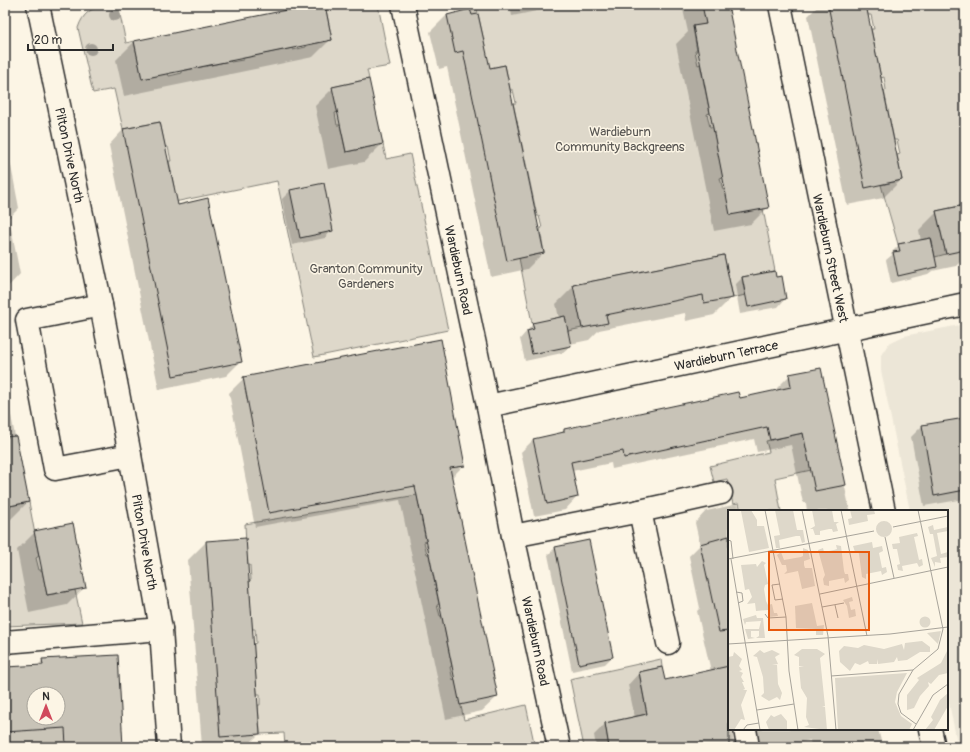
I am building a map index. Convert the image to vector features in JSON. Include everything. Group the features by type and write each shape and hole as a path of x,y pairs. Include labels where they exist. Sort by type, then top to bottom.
{"street":[{"name":"Pilton Drive North","path":"38,5 101,305 130,455 161,629 169,747"},
{"name":"Wardieburn Road","path":"403,5 488,406 513,536 558,747"},
{"name":"Wardieburn Street West","path":"780,5 884,510"},
{"name":"Wardieburn Terrace","path":"488,406 965,304"},
{"path":"101,305 27,320 56,468 130,455"},
{"path":"513,536 640,511 721,493"},
{"path":"640,511 668,643"},
{"path":"5,642 161,629"},
{"path":"745,730 748,747"},
{"path":"930,730 934,747"}],"shaded area":[{"path":"965,324 965,747 958,747 948,698 948,510 910,510 881,370 881,355 889,343 904,336"}],"green space":[{"name":"Granton Community Gardeners","path":"106,5 118,5 126,43 134,41 142,78 168,73 169,76 182,73 182,71 230,61 243,60 243,58 292,48 293,50 306,47 306,45 332,40 325,5 378,5 390,66 367,70 369,79 333,87 338,112 335,113 337,125 340,125 346,152 383,144 386,159 410,154 448,330 314,357 277,181 140,209 174,187 169,161 171,161 168,147 165,147 160,122 123,129 114,89 93,93 78,28 82,18 88,12"},
{"name":"Wardieburn Community Backgreens","path":"476,5 702,5 723,20 693,27 697,51 695,51 698,65 700,64 710,113 707,114 710,127 713,127 723,177 720,178 723,190 725,189 763,209 775,271 742,277 745,295 733,298 724,255 574,285 582,328 568,331 532,323 519,258 544,253 540,229 542,228 539,216 537,216 513,103 516,103 513,90 510,90 505,65 478,71 485,46"},
{"path":"866,5 965,5 965,205 936,211 946,254 935,257 931,238 898,244 881,185 902,180 897,155 900,154 897,140 894,140 884,91 886,90 884,77 881,78 871,29 874,29 871,15 868,15"},
{"path":"803,433 811,470 775,478 781,510 741,510 739,503 733,504 727,479 714,482 710,466 769,452 766,441"},
{"path":"417,495 426,541 424,542 427,554 429,554 439,604 437,605 440,616 442,616 452,666 450,667 453,680 455,679 464,720 526,705 535,747 453,747 452,743 404,745 404,743 390,743 390,745 345,747 340,747 340,745 326,747 285,747 284,733 260,734 258,705 260,705 260,694 257,694 253,644 256,643 255,629 252,629 249,581 251,580 250,565 247,565 245,524"},
{"path":"29,502 39,556 36,558 39,570 42,570 47,595 75,590 82,623 5,626 5,507"},
{"path":"661,659 662,667 639,672 647,714 605,723 609,747 584,747 570,679"}],"building":[{"path":"311,5 325,5 332,40 142,79 134,41"},
{"path":"702,5 728,5 769,208 730,215 693,26 706,24"},
{"path":"828,5 866,5 902,180 865,188"},
{"path":"470,9 472,15 478,14 490,68 505,65 544,253 507,261 463,51 455,53 447,15"},
{"path":"369,79 383,144 346,152 332,87"},
{"path":"160,122 178,205 208,198 242,362 173,376 123,129"},
{"path":"324,183 333,231 300,238 290,190"},
{"path":"965,205 965,250 946,254 936,211"},
{"path":"931,238 937,267 898,276 893,252 900,251 898,244"},
{"path":"724,255 733,298 704,303 703,295 606,315 608,323 582,328 573,285"},
{"path":"775,271 776,277 782,276 786,299 748,307 742,277"},
{"path":"565,316 571,346 532,354 527,331 534,329 532,323"},
{"path":"441,339 465,466 450,468 498,697 460,705 415,486 269,513 243,377"},
{"path":"821,368 846,485 815,491 803,433 770,440 767,427 624,458 623,451 571,462 578,497 547,504 533,439 564,432 564,429 738,392 740,398 791,387 789,374"},
{"path":"965,418 965,490 934,496 922,425"},
{"path":"16,436 29,502 5,507 5,437"},
{"path":"73,523 86,588 47,595 34,531"},
{"path":"728,536 728,631 719,632 700,544"},
{"path":"246,538 260,734 220,737 206,541"},
{"path":"589,540 613,657 579,664 555,547"},
{"path":"118,655 123,747 66,746 65,728 5,732 5,667 43,665 42,659"},
{"path":"728,666 729,747 609,747 605,723 647,714 639,672 662,667 665,680"}]}
